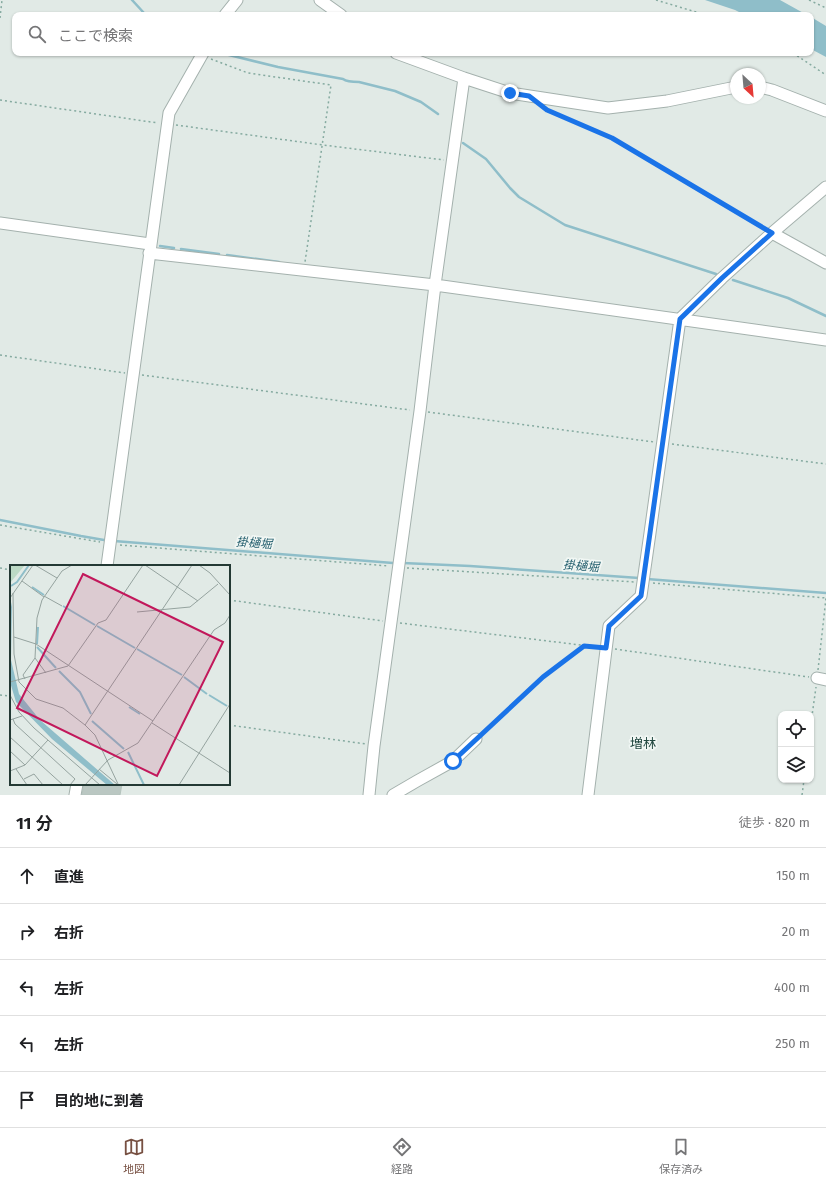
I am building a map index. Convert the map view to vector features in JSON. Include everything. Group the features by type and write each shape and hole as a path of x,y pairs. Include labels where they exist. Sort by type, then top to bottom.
{"street":[{"path":"227,12 237,0"},
{"path":"320,0 337,12"},
{"path":"106,565 169,113 201,56"},
{"path":"404,56 510,93 608,108 667,101 730,88"},
{"path":"369,795 390,622 420,411 435,285 464,78"},
{"path":"766,88 826,111"},
{"path":"588,795 609,626 641,596 680,319 722,278 826,187"},
{"path":"0,223 150,248 304,271 435,285 826,340"},
{"path":"772,233 826,263"},
{"path":"393,795 417,780 453,761 476,739"},
{"path":"75,795 77,785"}],"path":[{"path":"0,18 2,0"},
{"path":"656,0 696,12"},
{"path":"809,0 826,8"},
{"path":"207,56 248,73 331,85 304,271"},
{"path":"798,56 826,75"},
{"path":"0,100 322,145 453,161"},
{"path":"541,106 612,138 772,233"},
{"path":"0,355 132,374 826,464"},
{"path":"0,525 110,541 398,565 643,580 826,598 821,679 814,711"},
{"path":"0,568 10,570"},
{"path":"230,600 390,622 606,648 821,679"},
{"path":"476,739 543,677 584,646"},
{"path":"0,695 10,696"},
{"path":"230,725 374,746"},
{"path":"802,795 804,783"}],"water":[{"path":"705,0 780,0 802,12 739,12"},
{"path":"814,19 826,26 826,57 814,51"}],"building":[{"path":"84,785 122,785 120,795 82,795"}],"waterway":[{"path":"132,0 143,12"},
{"path":"233,56 278,67 359,82 395,91 421,102 438,114"},
{"path":"463,143 486,159 519,197 565,225 716,274"},
{"path":"160,246 174,248"},
{"path":"181,249 219,254"},
{"path":"227,255 279,262"},
{"path":"733,280 788,298 826,316"},
{"name":"掛樋堀","path":"0,520 104,540"},
{"name":"掛樋堀","path":"114,541 393,563"},
{"name":"掛樋堀","path":"403,563 470,566 639,578"},
{"name":"掛樋堀","path":"647,579 826,593"}],"district":[{"name":"増林","path":"643,743"}],"route":[{"path":"453,761 543,677 584,646 606,648 609,626 641,596 680,319 722,278 772,233 612,138 547,110 529,96 510,93"}]}
